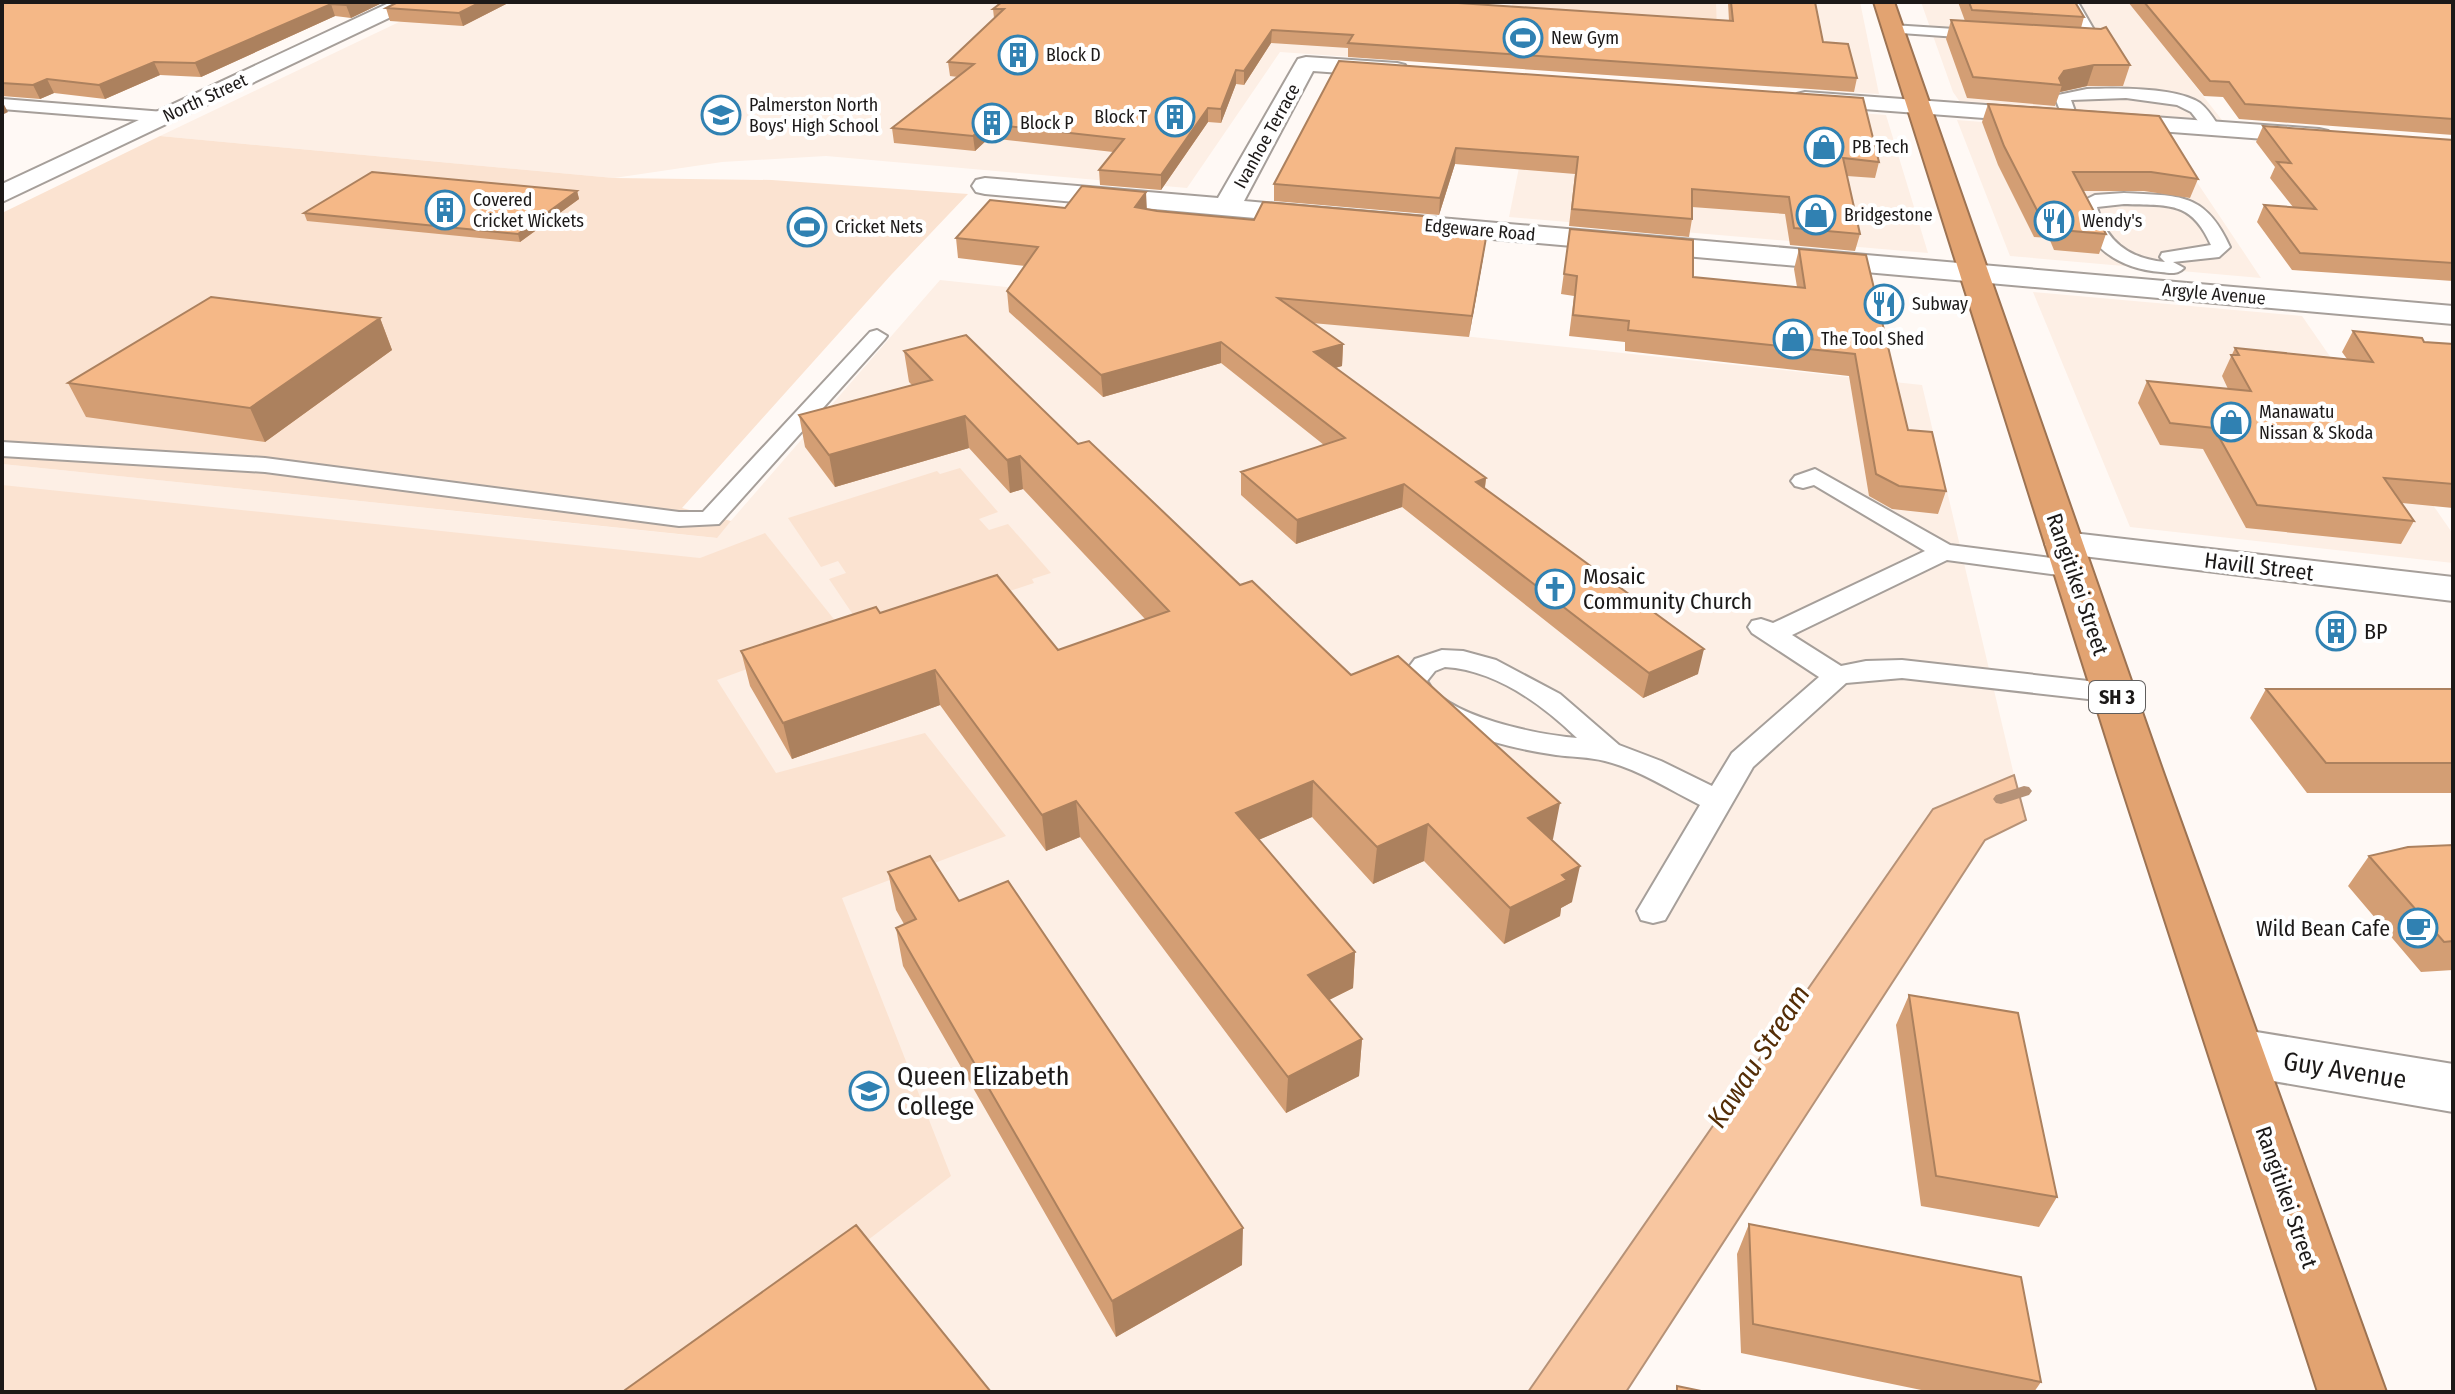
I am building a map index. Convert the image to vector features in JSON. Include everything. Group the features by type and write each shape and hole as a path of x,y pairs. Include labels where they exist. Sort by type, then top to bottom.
{"highway":[{"name":"Rangitikei Street","path":"1888,15 2352,1392"}],"street":[{"name":"North Street","path":"2,194 407,2"},
{"name":"Ivanhoe Terrace","path":"1226,208 1306,64 1416,72"},
{"path":"1776,96 2348,138"},
{"name":"Edgeware Road","path":"985,186 1974,274"},
{"name":"Argyle Avenue","path":"1974,274 2453,315"},
{"name":"Havill Street","path":"2069,556 2453,589"},
{"name":"Guy Avenue","path":"2238,1052 2453,1088"}],"lane":[{"path":"1999,2 2074,7 2094,42 2063,40"},
{"path":"2072,2 2085,2"},
{"path":"1888,15 2001,36"},
{"path":"2,104 164,117"},
{"path":"2106,198 2171,203 2199,210 2221,247 2212,253 2172,263 2119,258 2098,229 2088,203 2093,199 2106,198"},
{"path":"2,449 265,465 679,519 710,519 877,336"},
{"path":"1803,481 1815,476 1887,524 1944,552 2069,556"},
{"path":"1837,676 1766,630 1944,552"},
{"path":"1609,752 1563,710 1490,668 1456,658 1436,658 1421,667 1413,680 1418,693 1440,708 1500,732 1546,744 1609,752 1717,801"},
{"path":"1653,911 1742,760 1837,676 1866,670 1902,669 2115,693"}],"shaded area":[{"name":"Palmerston North Boys' High School","path":"441,2 1860,2 1879,94 1280,52 1187,188 826,156 722,162 614,178 160,136"},
{"path":"1513,2 1716,2 1717,32 1509,17"},
{"path":"1921,2 2453,2 2178,64 2222,120 1960,102 1953,92"},
{"path":"1594,93 1886,115 1928,253 1509,217 1527,128"},
{"path":"1957,120 2166,136 2261,278 2010,256"},
{"path":"160,136 614,178 772,180 968,194 682,508 731,521 717,538 2,464 2,213"},
{"name":"Queen Elizabeth College","path":"940,280 1922,385 2014,775 1933,809 1528,1392 2,1392 2,464 716,538"},
{"name":"Manawatu Nissan & Skoda","path":"2033,292 2302,316 2453,534 2453,563 2130,527"},
{"path":"960,468 998,512 979,519 989,530 1008,524 1051,573 1032,579 1034,583 888,632 866,634 829,579 846,573 838,561 821,567 788,518 937,471 940,474"},
{"path":"2,485 700,558 765,533 845,633 717,680 776,773 925,733 1006,836 842,898 951,1176 671,1392 2,1392"},
{"path":"2014,775 2026,820 1985,840 1626,1392 1528,1392 1933,809"}],"building":[{"path":"2,2 352,2 346,5 331,4 195,63 154,62 99,85 47,79 33,85 2,83"},
{"path":"398,2 481,2 459,13 386,8"},
{"path":"1002,2 1443,2 1733,21 1731,2 1815,2 1823,42 1848,44 1857,78 1348,43 1353,35 1272,30 1244,71 1236,70 1221,109 1208,108 1161,175 1099,170 1124,139 988,124 973,136 892,128 974,64 948,62 1004,9 993,9"},
{"path":"1969,2 2075,2 2084,17 1972,10"},
{"path":"2144,2 2453,2 2453,119 2245,104 2229,82 2210,81"},
{"path":"1951,20 2106,27 2130,65 2094,65 2064,71 2059,78 2062,85 1973,77"},
{"path":"1339,61 1863,98 1879,162 1843,158 1860,234 1794,228 1789,197 1692,189 1692,219 1572,209 1578,157 1456,148 1440,198 1274,184"},
{"path":"1988,104 2159,116 2198,179 2151,172 2073,172 2106,234 2061,230 2056,219 2041,218 2004,146"},
{"path":"2263,126 2453,140 2453,263 2300,253 2264,205 2316,209 2277,162 2291,163"},
{"name":"Covered Cricket Wickets","path":"372,172 577,191 518,234 304,213"},
{"path":"1082,186 1146,192 1135,207 1157,211 1254,220 1263,202 1434,217 1429,232 1486,238 1472,316 1278,298 1343,344 1314,352 1486,478 1476,482 1704,649 1649,673 1404,484 1297,520 1241,472 1345,438 1221,342 1101,375 1007,291 1038,247 956,238 990,200 1065,208"},
{"path":"1570,229 1693,240 1693,277 1805,288 1799,249 1866,255 1908,430 1932,432 1946,491 1899,486 1876,474 1855,354 1628,330 1629,321 1573,315 1577,276 1564,274"},
{"path":"211,297 380,318 250,408 68,383"},
{"path":"2353,331 2453,344 2453,484 2384,478 2414,521 2257,505 2214,428 2170,423 2147,381 2251,391 2231,355 2239,355 2235,348 2373,362"},
{"path":"966,335 1078,444 1089,441 1240,585 1252,581 1351,675 1398,656 1560,803 1528,818 1580,866 1562,875 1567,880 1510,908 1428,824 1377,847 1313,781 1236,813 1355,952 1308,975 1362,1039 1288,1077 1076,801 1042,815 935,670 783,723 741,651 876,607 880,613 997,575 1058,650 1169,611 1020,456 1007,460 965,416 829,455 799,415 932,380 904,351"},
{"path":"2266,689 2453,689 2453,763 2326,763"},
{"path":"2453,845 2453,941 2444,942 2369,856 2408,847"},
{"path":"930,856 959,901 1008,881 1243,1228 1112,1301 896,928 916,919 888,872"},
{"path":"1909,995 2018,1013 2057,1197 1936,1176"},
{"path":"1749,1224 2021,1277 2041,1382 1753,1324"},
{"path":"856,1225 991,1392 626,1392 625,1390"},
{"path":"1677,1386 1706,1392 1677,1392"}],"waterway":[{"name":"Kawau Stream","path":"2001,799 2024,791"}],"place":[{"name":"New Gym","path":"1523,38"},
{"name":"Block D","path":"1018,55"},
{"name":"Palmerston North Boys' High School","path":"721,115"},
{"name":"Block T","path":"1175,117"},
{"name":"Block P","path":"992,123"},
{"name":"PB Tech","path":"1824,147"},
{"name":"Covered Cricket Wickets","path":"445,210"},
{"name":"Bridgestone","path":"1816,215"},
{"name":"Wendy's","path":"2054,221"},
{"name":"Cricket Nets","path":"807,227"},
{"name":"Subway","path":"1884,304"},
{"name":"The Tool Shed","path":"1793,339"},
{"name":"Manawatu Nissan & Skoda","path":"2231,422"},
{"name":"Mosaic Community Church","path":"1555,589"},
{"name":"BP","path":"2336,631"},
{"name":"Wild Bean Cafe","path":"2418,928"},
{"name":"Queen Elizabeth College","path":"869,1091"}]}
